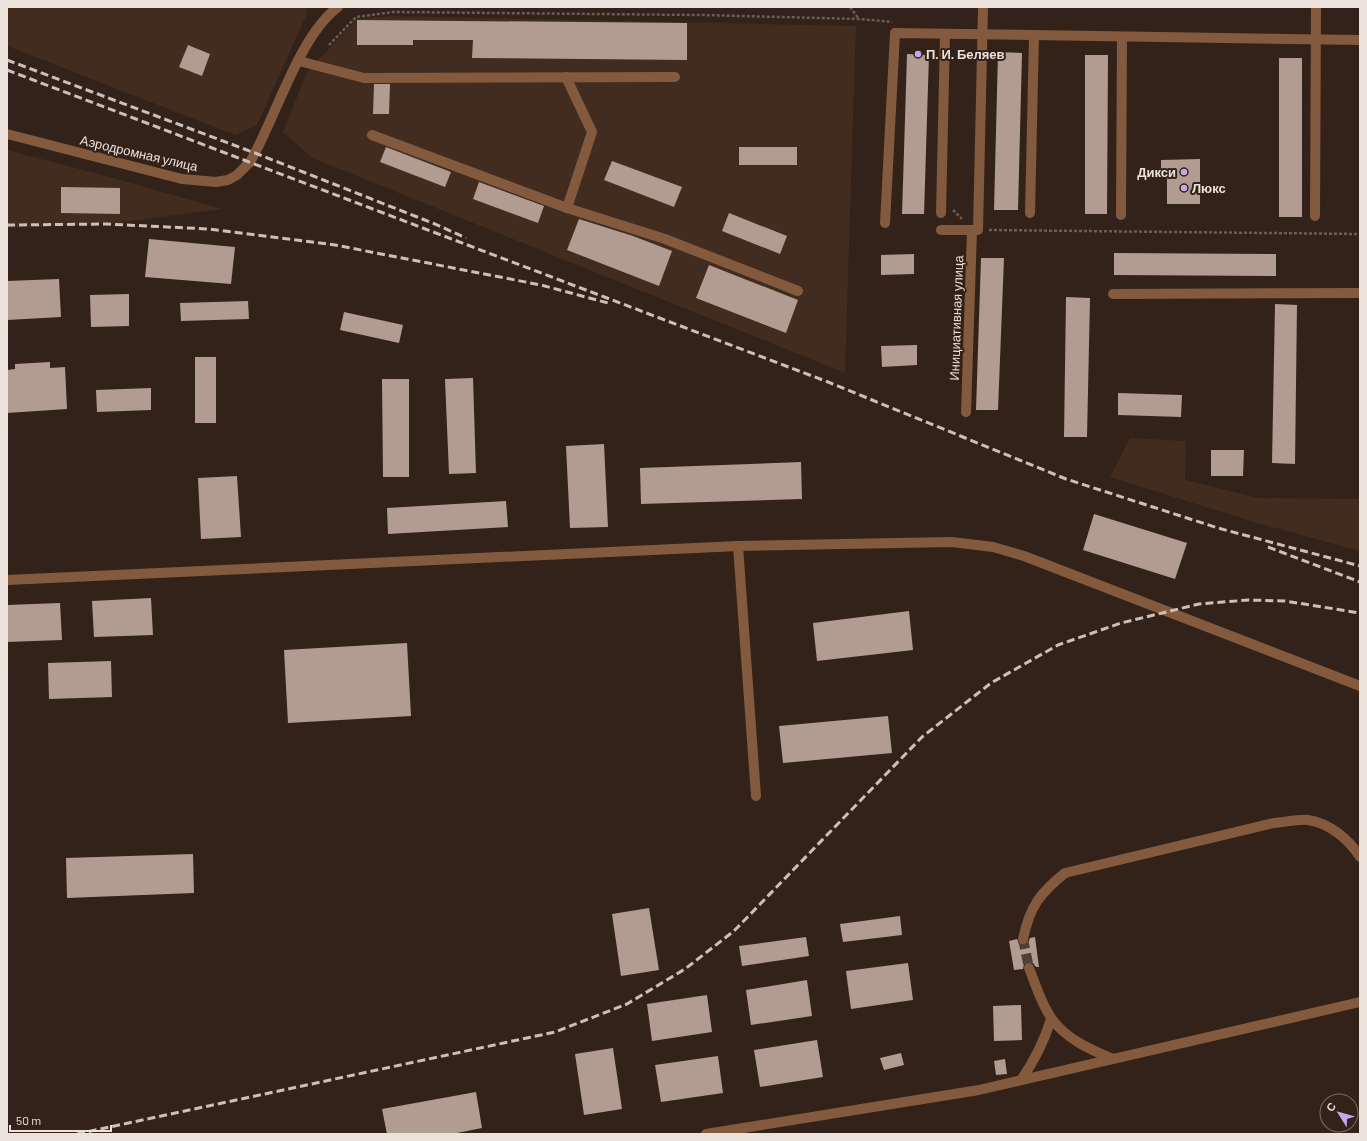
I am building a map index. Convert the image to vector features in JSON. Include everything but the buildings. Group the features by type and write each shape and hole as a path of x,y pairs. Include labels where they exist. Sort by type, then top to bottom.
{"street":[{"name":"Инициативная улица","path":"966,412 975,230 983,7"},
{"path":"1315,216 1316,7"},
{"name":"Аэродромная улица","path":"7,134 182,179 209,182 228,180 237,175 250,162 299,61 315,34 337,8"},
{"path":"885,223 895,33 1360,40"},
{"path":"941,213 945,34"},
{"path":"1030,214 1034,36"},
{"path":"1121,215 1122,36"},
{"path":"299,61 364,78 676,77"},
{"path":"566,77 592,132 567,208"},
{"path":"372,135 567,208 665,239 798,291"},
{"path":"941,230 975,230"},
{"path":"1113,294 1360,293"},
{"path":"7,580 738,546 931,542 974,543 993,547 1051,566 1360,686"},
{"path":"738,546 756,796"},
{"path":"1023,939 1026,923 1033,907 1046,889 1065,873 1073,871 1274,823 1308,820 1334,830 1354,847 1360,857"},
{"path":"1028,968 1052,1019 1069,1036 1089,1049 1113,1059"},
{"path":"706,1134 979,1090 1360,1002"},
{"path":"1021,1080 1045,1042 1052,1019"}],"path":[{"path":"850,7 860,19"},
{"path":"329,45 356,17 394,12 860,19 896,22"},
{"path":"941,198 975,230 1360,234"}],"shaded area":[{"path":"7,7 307,7 306,16 257,125 235,135 7,46"},
{"path":"392,16 856,26 845,373 312,158 283,132 307,72 357,19"},
{"path":"7,150 223,209 107,224 7,228"},
{"path":"1130,438 1186,441 1185,480 1258,498 1360,499 1360,551 1257,523 1110,477"}],"tunnel":[{"path":"1023,939 1029,968"}],"railway":[{"path":"7,60 255,153 435,224 466,238"},
{"path":"7,70 828,382 1066,479 1218,528 1360,566"},
{"path":"7,225 107,224 208,229 335,245 541,285 608,303"},
{"path":"1268,547 1360,582"},
{"path":"77,1134 555,1032 627,1004 685,969 734,931 922,737 991,683 1058,645 1121,623 1199,604 1248,600 1285,601 1360,613"}],"place":[{"name":"П. И. Беляев","path":"918,54"},
{"name":"Дикси","path":"1184,172"},
{"name":"Люкс","path":"1184,188"}]}
